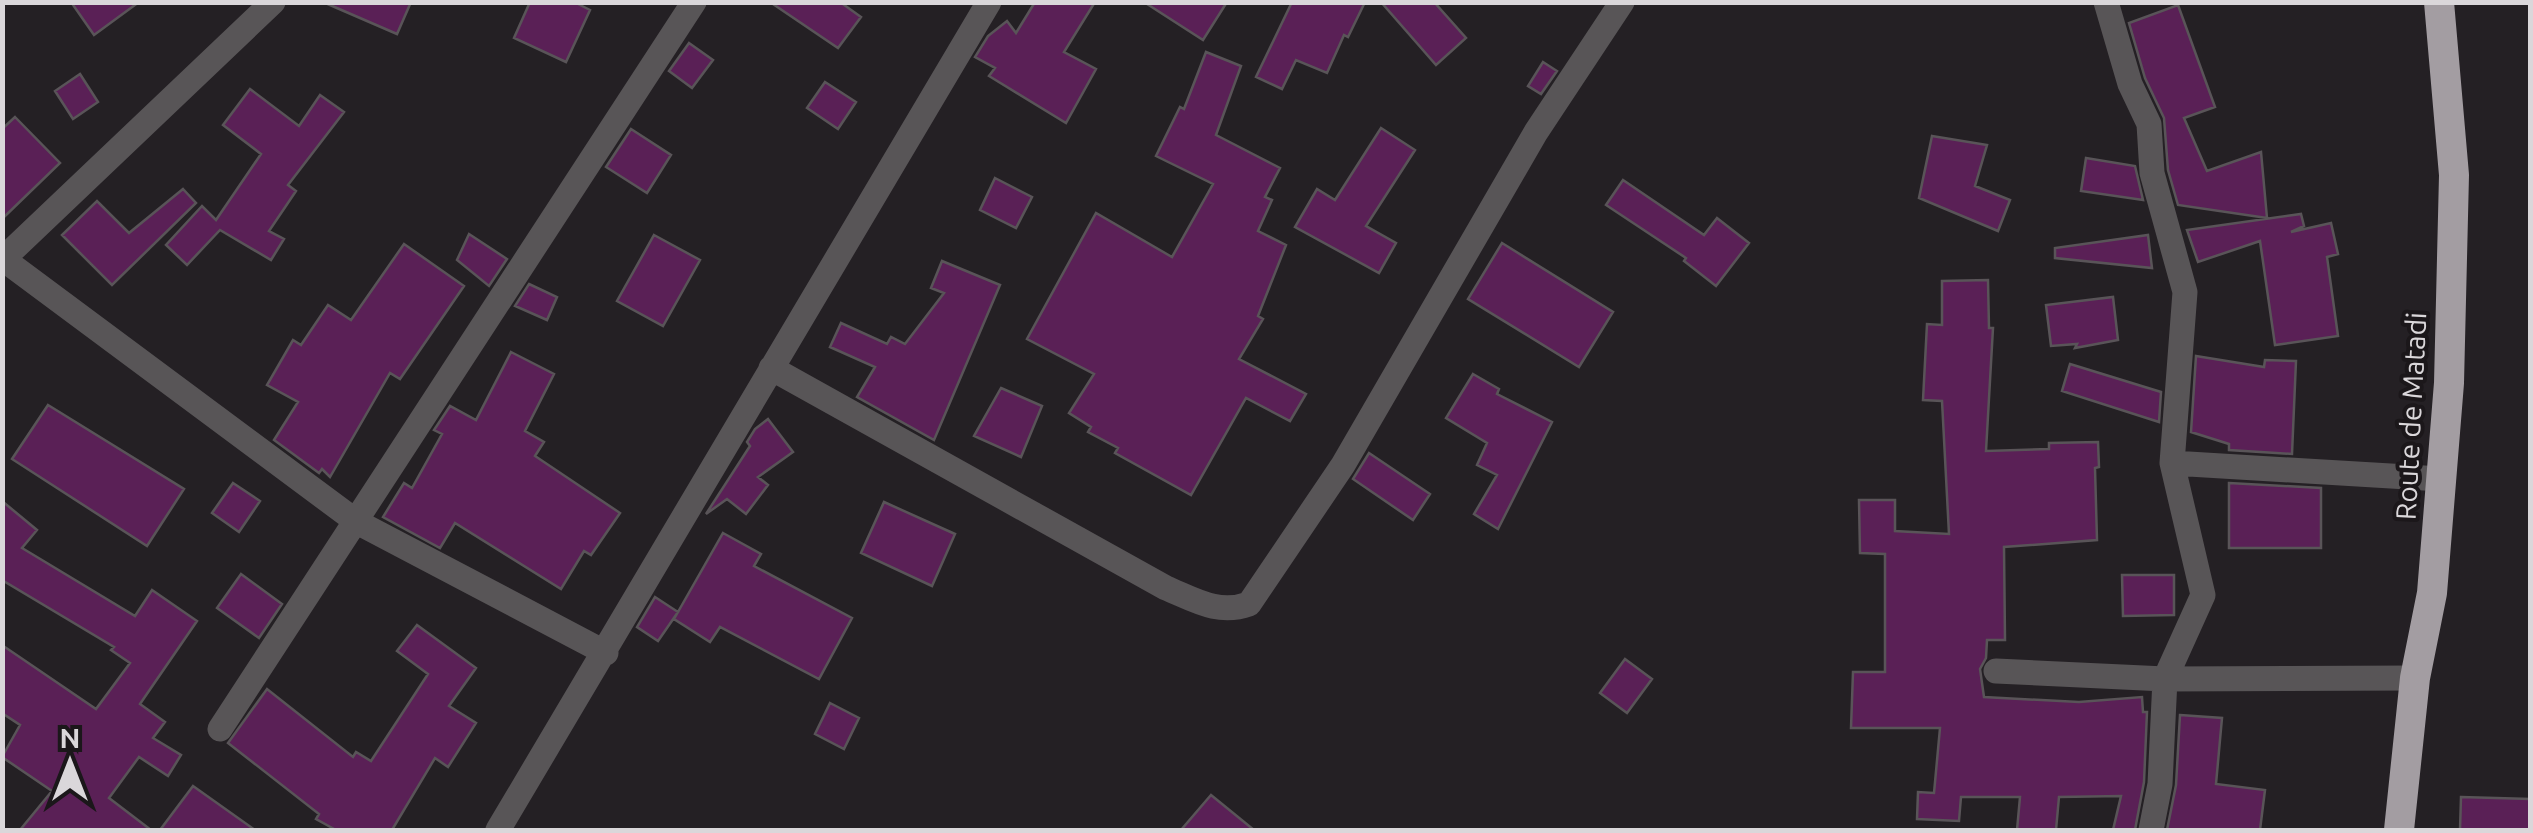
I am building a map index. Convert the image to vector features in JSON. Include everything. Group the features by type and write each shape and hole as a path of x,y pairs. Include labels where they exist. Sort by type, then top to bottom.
{"highway":[{"name":"Route de Matadi","path":"2400,830 2415,678 2432,592 2449,383 2454,175 2439,2"}],"street":[{"path":"273,2 2,259 357,522 606,654"},
{"path":"220,729 694,2"},
{"path":"498,830 606,654 988,2"},
{"path":"771,368 1166,588 1210,607 1231,610 1249,604 1343,465 1536,132 1622,2"},
{"path":"2106,2 2130,84 2149,124 2152,173 2185,292 2172,462 2203,595 2165,679 2160,784 2152,830"},
{"path":"2172,462 2441,479"},
{"path":"1996,671 2165,679 2415,678"}],"building":[{"path":"71,2 139,2 94,35"},
{"path":"323,2 411,2 397,34"},
{"path":"530,2 574,2 590,10 566,62 514,38"},
{"path":"770,2 840,2 861,17 838,48"},
{"path":"1035,2 1095,2 1064,52 1096,69 1066,123 989,76 995,68 975,57 988,36 1007,21 1016,33"},
{"path":"1144,2 1227,2 1203,40"},
{"path":"1292,2 1365,2 1327,73 1296,60 1282,89 1256,77"},
{"path":"1381,2 1434,2 1466,38 1436,65"},
{"path":"2178,5 2215,107 2184,118 2207,171 2261,152 2267,218 2178,205 2168,170 2164,118 2145,78 2129,23"},
{"path":"689,43 713,60 692,88 669,71"},
{"path":"1206,52 1241,66 1216,135 1280,168 1265,197 1272,200 1258,231 1286,245 1258,316 1263,319 1239,359 1306,394 1290,421 1246,398 1191,495 1115,453 1118,448 1088,432 1091,427 1069,413 1094,374 1027,339 1096,213 1172,257 1213,184 1156,156 1180,107 1184,109"},
{"path":"1543,62 1557,71 1541,94 1528,86"},
{"path":"80,74 98,102 73,119 55,91"},
{"path":"825,82 856,102 838,129 807,108"},
{"path":"250,89 299,126 320,95 344,112 288,185 296,191 269,231 284,239 271,260 220,230 187,265 166,245 202,206 216,220 261,154 223,125"},
{"path":"15,117 60,163 2,219 2,129"},
{"path":"1381,128 1415,150 1366,226 1396,243 1379,273 1295,227 1317,189 1335,200"},
{"path":"631,129 671,155 647,193 606,167"},
{"path":"1932,136 1987,145 1975,186 2010,200 1998,231 1919,198"},
{"path":"2086,158 2135,166 2143,200 2081,191"},
{"path":"995,178 1032,197 1016,228 980,210"},
{"path":"1623,180 1704,235 1717,218 1749,243 1716,286 1684,261 1686,258 1606,205"},
{"path":"183,189 196,203 112,285 62,235 97,201 129,233"},
{"path":"2301,214 2304,226 2291,232 2331,223 2338,254 2327,257 2338,336 2275,345 2260,241 2198,262 2187,230"},
{"path":"469,234 507,259 489,286 457,260"},
{"path":"654,235 700,260 663,326 617,301"},
{"path":"2148,235 2152,268 2055,258 2055,248"},
{"path":"1502,243 1613,312 1579,367 1468,299"},
{"path":"404,244 464,286 400,379 390,373 330,477 274,440 298,402 267,385 293,340 301,345 328,305 351,320"},
{"path":"942,261 1000,285 934,440 857,397 875,367 830,347 841,323 887,344 891,337 905,344 944,293 931,288"},
{"path":"1988,280 1989,328 1993,328 1986,451 2049,449 2049,443 2098,442 2099,467 2095,468 2097,540 2004,547 2005,640 1987,640 1986,658 1980,669 1984,697 2079,702 2142,697 2143,712 2147,712 2144,782 2135,830 2113,830 2121,796 2059,797 2056,830 2017,830 2020,797 1961,797 1959,821 1917,819 1918,792 1934,793 1940,728 1851,728 1853,672 1885,672 1885,554 1860,553 1859,500 1895,500 1895,531 1949,534 1942,401 1923,400 1927,324 1942,325 1942,281"},
{"path":"529,284 557,297 547,320 515,306"},
{"path":"2113,297 2118,340 2075,348 2077,344 2051,346 2046,305"},
{"path":"511,352 554,374 525,431 544,442 535,456 620,513 591,555 584,551 561,589 455,523 440,548 383,517 404,483 412,488 442,434 434,430 450,406 476,420"},
{"path":"2196,356 2264,367 2265,360 2296,361 2292,454 2229,450 2229,444 2191,432"},
{"path":"2070,364 2161,392 2159,422 2062,391"},
{"path":"1473,374 1499,389 1497,394 1552,422 1498,529 1474,514 1497,475 1477,465 1487,443 1446,418"},
{"path":"1001,388 1042,406 1021,457 974,436"},
{"path":"48,405 184,489 147,546 12,459"},
{"path":"768,419 793,452 758,477 768,485 746,514 727,499 706,514 750,446 747,442 755,429"},
{"path":"1369,453 1430,494 1413,520 1353,479"},
{"path":"233,483 260,501 239,532 212,513"},
{"path":"2229,483 2321,488 2321,548 2229,548"},
{"path":"2,501 37,530 22,548 135,616 152,590 197,621 140,704 165,722 153,738 181,755 168,776 139,757 109,798 151,830 20,830 52,791 2,757 20,725 2,713 2,645 96,709 130,663 111,650 114,647 2,580"},
{"path":"884,502 955,534 932,586 861,553"},
{"path":"723,533 761,554 754,566 852,618 819,679 720,627 710,642 674,619"},
{"path":"241,574 282,604 259,638 217,608"},
{"path":"2122,575 2174,575 2174,615 2123,616"},
{"path":"655,597 678,612 658,641 637,627"},
{"path":"417,625 476,668 449,706 476,723 448,767 435,758 392,830 336,830 316,819 319,814 228,743 267,689 353,757 356,752 371,761 428,674 397,651"},
{"path":"1625,659 1652,679 1627,713 1600,693"},
{"path":"830,703 859,718 844,749 815,734"},
{"path":"2180,715 2222,718 2216,784 2265,790 2260,830 2167,830 2176,785"},
{"path":"193,786 255,830 160,830"},
{"path":"1211,795 1254,830 1181,830"},
{"path":"2461,797 2530,799 2530,830 2460,830"}]}
